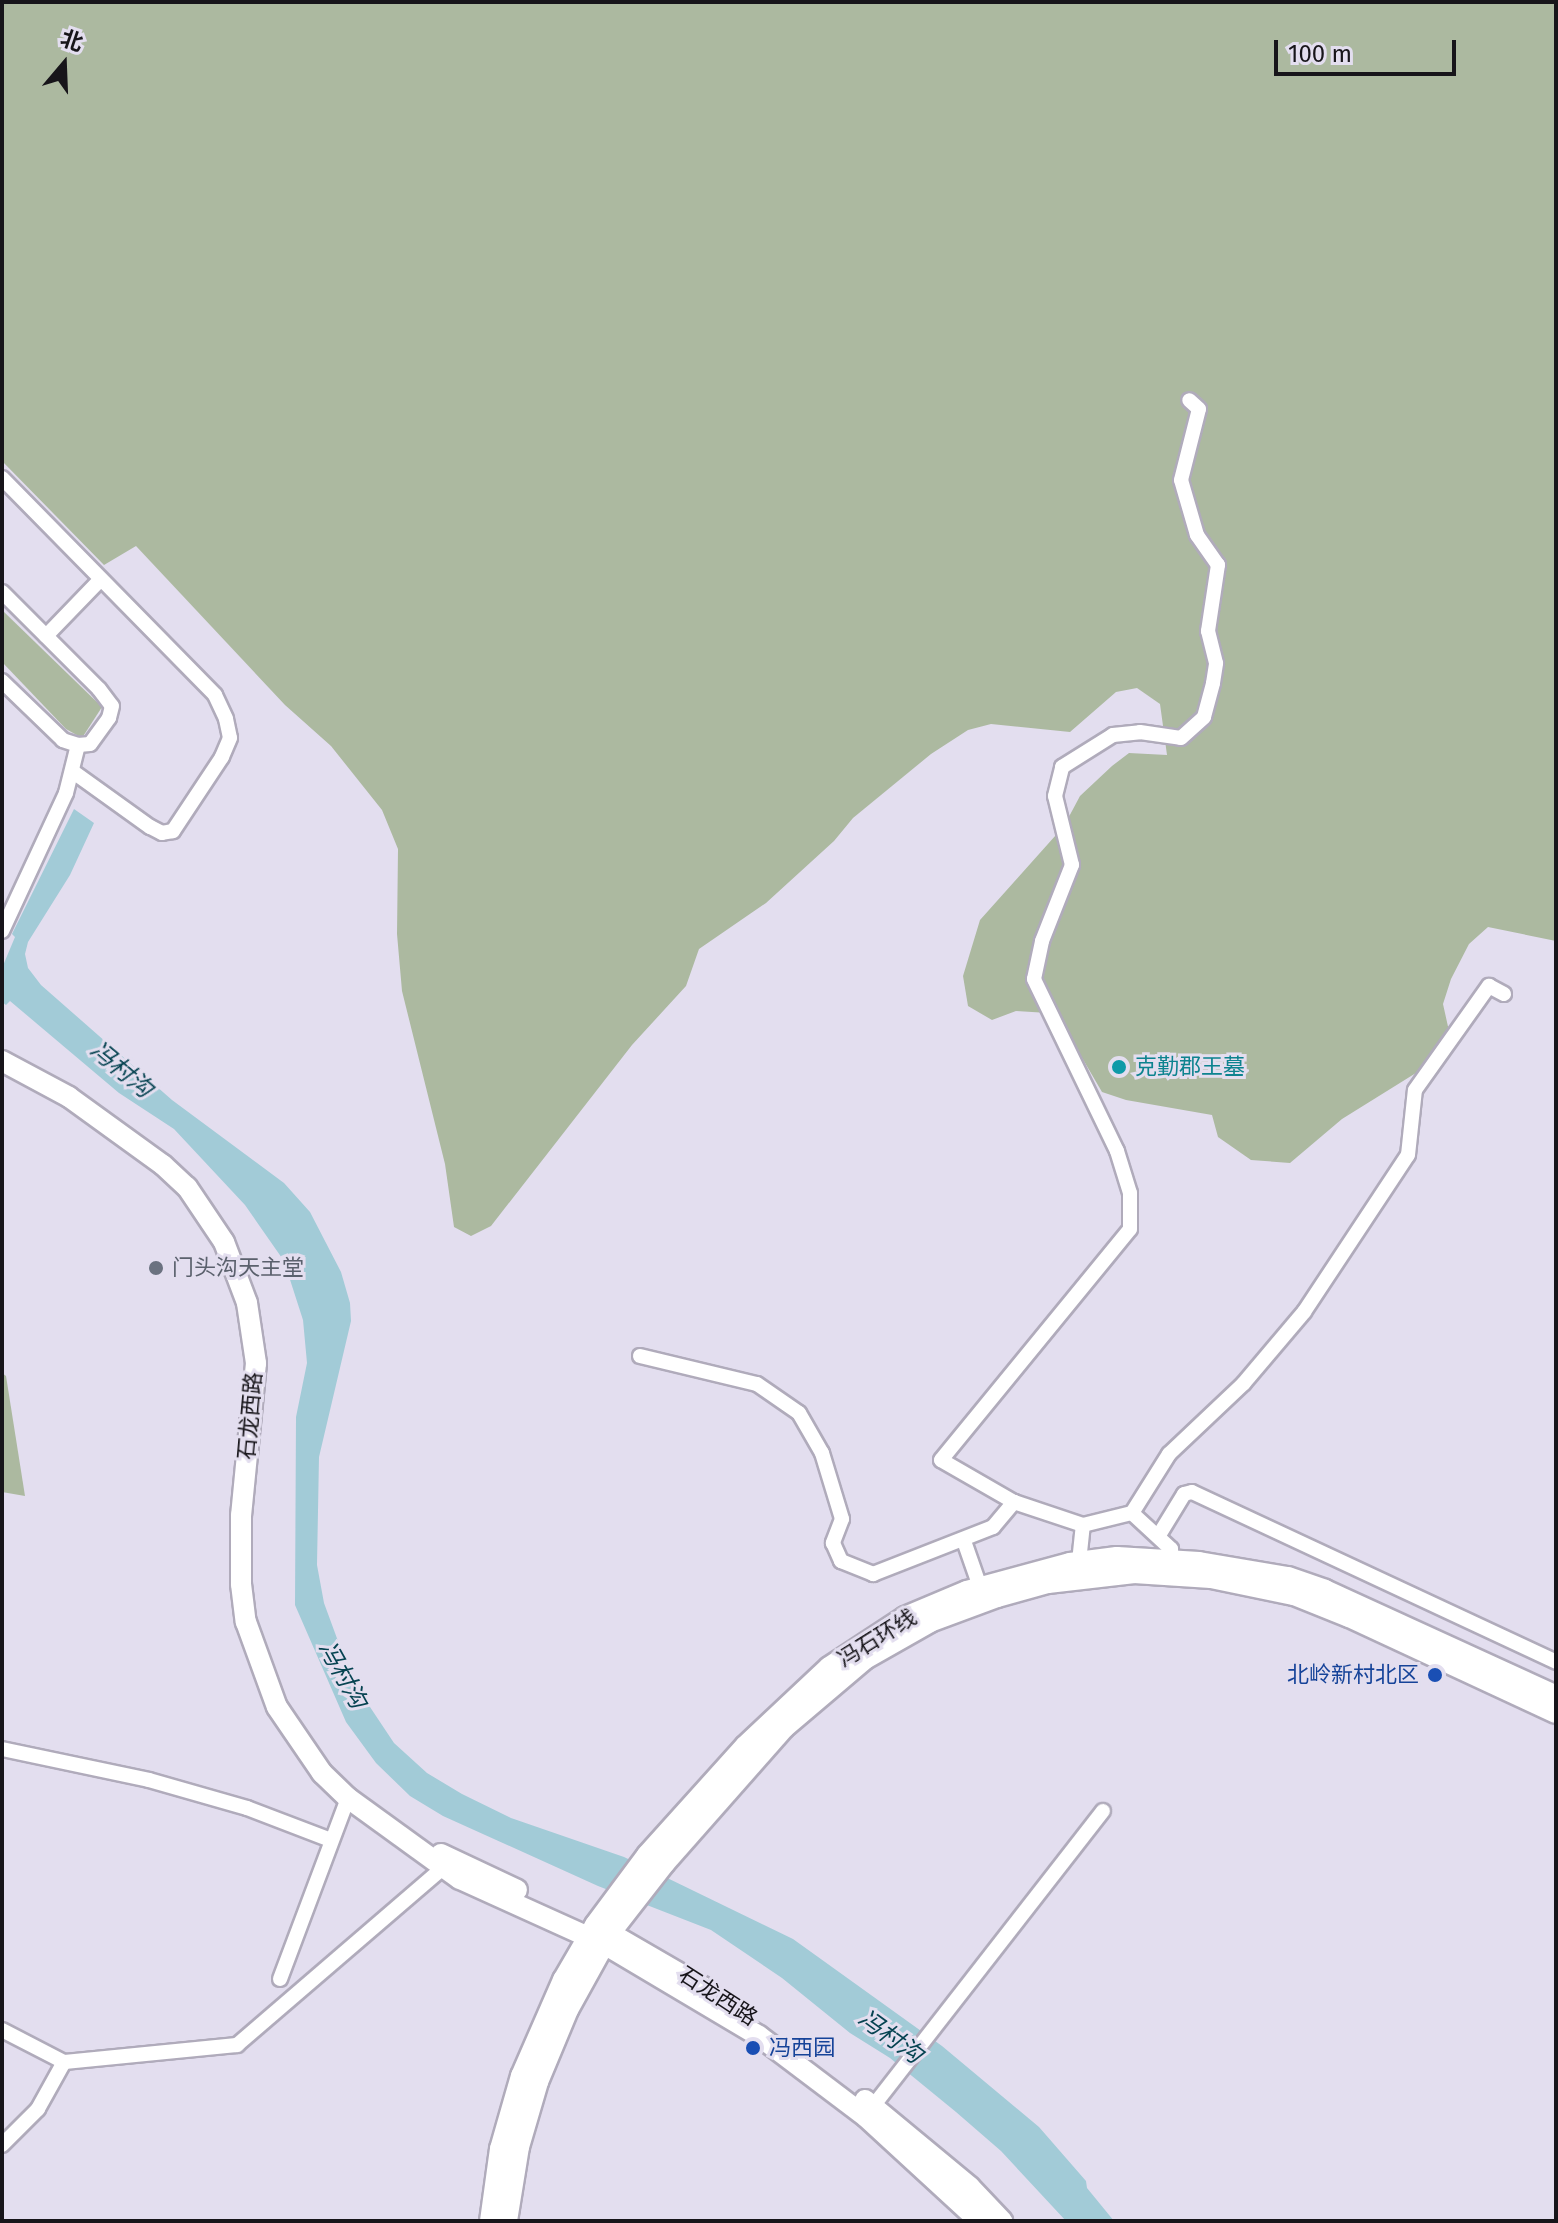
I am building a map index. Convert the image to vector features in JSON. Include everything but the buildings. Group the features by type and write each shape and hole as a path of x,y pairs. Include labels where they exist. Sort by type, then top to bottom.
{"main road":[{"name":"石龙西路","path":"2,1061 69,1097 163,1165 187,1187 224,1242 247,1303 256,1363 241,1515 241,1584 246,1622 277,1707 322,1773 348,1798 460,1879 599,1935"},
{"name":"冯石环线","path":"490,2221 496,2167 514,2095 553,2002 599,1935 745,1746 808,1684 883,1630 932,1605 980,1587 1079,1562 1117,1557 1294,1595 1383,1631 1556,1713"},
{"name":"冯石环线","path":"656,1859 784,1728 865,1659 906,1634 962,1608 1048,1583 1172,1568 1258,1571 1325,1590 1556,1696"},
{"name":"石龙西路","path":"394,1833 599,1935 759,2036 970,2187 1002,2221"},
{"name":"冯石环线","path":"507,2221 519,2147 538,2082 599,1935"},
{"name":"石龙西路","path":"869,2112 979,2221"}],"street":[{"path":"1189,400 1199,409 1181,480 1197,535 1218,565 1208,631 1216,663 1204,717 1181,738 1140,732 1113,735 1062,767 1055,796 1072,865 1042,941 1034,979 1117,1151 1130,1193 1130,1229 941,1460 1014,1502 1083,1525 1132,1513 1169,1454 1244,1383 1304,1312 1408,1155 1415,1090 1489,986 1504,994"},
{"path":"2,478 215,695 226,719 230,738 222,757 173,831 162,833 150,827 72,771"},
{"path":"46,636 101,579"},
{"path":"2,592 112,706 101,733 90,744 78,745 63,740 2,681"},
{"path":"4,927 66,793 78,745"},
{"path":"640,1356 757,1384 799,1413 822,1453 842,1519 833,1543 841,1561 873,1574 964,1541 993,1527 1014,1502"},
{"path":"1159,1535 1184,1494 1192,1492 1556,1662"},
{"path":"1132,1513 1171,1549 1172,1568"},
{"path":"1079,1562 1083,1525"},
{"path":"964,1541 980,1587"},
{"path":"2,1749 149,1780 247,1808 331,1840"},
{"path":"280,1979 348,1798"},
{"path":"869,2112 1103,1811"},
{"path":"2,2030 64,2062 237,2045 444,1867"},
{"path":"2,2145 38,2109 64,2062"}],"green space":[{"path":"2,2 1556,2 1556,941 1488,927 1469,944 1451,979 1443,1004 1451,1040 1432,1063 1342,1119 1290,1163 1251,1160 1218,1137 1212,1115 1126,1100 1102,1092 1074,1044 1048,1013 1016,1011 992,1020 968,1006 963,976 980,920 1064,826 1080,796 1112,766 1129,753 1167,755 1160,704 1137,688 1116,692 1070,732 991,724 968,730 931,754 853,818 834,841 766,903 699,949 686,986 632,1045 491,1226 471,1236 454,1227 445,1164 402,991 397,934 398,849 382,810 331,746 285,705 136,546 104,565 2,461"},
{"path":"2,610 102,707 82,738 66,729 2,662"},
{"path":"2,1373 6,1376 25,1496 2,1492"}],"water":[{"name":"冯村沟","path":"74,809 94,823 70,875 28,942 25,954 28,968 41,985 172,1100 284,1183 310,1212 341,1272 350,1303 351,1321 319,1457 317,1565 324,1603 342,1652 368,1704 394,1743 427,1773 462,1794 511,1818 624,1857 793,1939 942,2046 1039,2127 1086,2181 1087,2188 1114,2221 1066,2221 1001,2151 956,2112 890,2058 850,2033 782,1978 711,1930 598,1886 443,1816 410,1796 376,1763 346,1722 295,1605 296,1417 307,1363 303,1320 284,1261 245,1205 174,1129 119,1093 10,1001 6,1005 2,1002 2,968 15,937 12,934"}],"place":[{"name":"克勤郡王墓","path":"1119,1067"},
{"name":"门头沟天主堂","path":"156,1268"},
{"name":"北岭新村北区","path":"1435,1675"},
{"name":"冯西园","path":"753,2048"}]}
